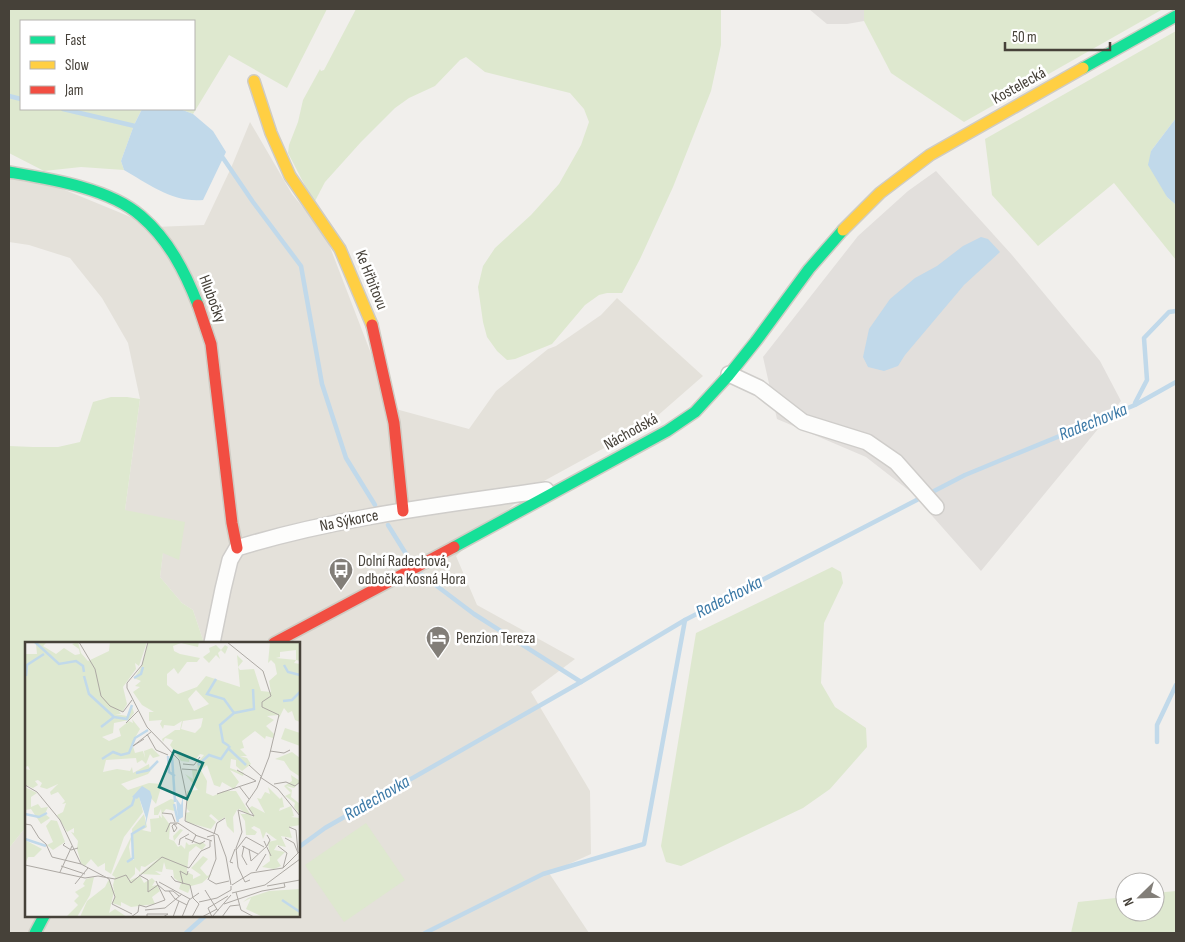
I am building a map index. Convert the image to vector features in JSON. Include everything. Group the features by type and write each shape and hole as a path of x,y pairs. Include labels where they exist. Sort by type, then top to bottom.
{"main road":[{"name":"Kostelecká","path":"930,155 1176,16"},
{"name":"Ke Hřbitovu","path":"254,81 271,133 290,176 340,249 372,325 394,423 403,511"},
{"name":"Náchodská","path":"276,642 667,431 697,411 750,350 841,230 913,166 930,155"},
{"name":"Hlubočky","path":"9,172 51,179 124,205 146,221 166,243 179,263 201,312 211,344 232,523 237,548"},
{"path":"35,933 43,917"}],"street":[{"path":"729,374 759,388 803,422 867,442 896,462 934,505"},
{"name":"Na Sýkorce","path":"237,548 306,529 403,511 562,488"},
{"path":"212,642 230,560 237,548"}],"shaded area":[{"path":"809,9 864,9 864,21 847,24 827,24"},
{"path":"250,122 292,194 325,234 392,408 469,429 496,391 548,349 556,346 601,315 617,298 703,376 648,424 533,487 456,556 477,605 575,659 531,692 590,791 591,854 549,873 589,933 9,933 9,848 25,828 25,917 300,917 300,642 204,642 193,610 182,603 160,577 163,552 179,559 125,510 140,399 128,343 102,298 70,258 29,245 9,242 9,167 155,227 204,225"},
{"path":"936,171 1012,255 1100,361 1121,401 981,571 911,492 866,457 777,419 763,357 858,236 908,191"}],"green space":[{"path":"9,9 327,9 287,88 229,55 193,114 183,110 195,110 195,20 20,20 20,110 142,110 121,161 124,170 81,167 44,171 9,153"},
{"path":"356,9 721,9 721,45 711,91 673,187 622,293 599,295 585,305 552,344 515,359 507,360 497,351 487,337 478,287 483,266 495,248 531,215 559,184 581,145 589,122 584,109 570,93 485,72 466,57 460,60 435,86 409,98 395,108 325,182 314,203 288,153 289,145 298,122 303,100 320,69 321,71 324,70"},
{"path":"864,9 1163,9 964,122 891,73 864,21"},
{"path":"1176,31 1176,118 1151,151 1167,197 1176,205 1176,260 1114,183 1038,246 992,195 985,139"},
{"path":"111,397 140,399 125,510 185,522 179,560 163,553 160,577 182,603 193,610 204,642 25,642 25,828 9,848 9,446 58,447 80,442 93,402"},
{"path":"832,567 841,572 843,583 824,623 821,683 835,707 866,728 867,747 830,789 803,808 681,866 666,862 661,846 696,633"},
{"path":"366,823 405,880 344,922 305,865"},
{"path":"1176,891 1176,933 1071,933 1078,902 1115,898 1115,922 1165,922 1165,892"}],"water":[{"path":"142,110 183,110 193,114 213,131 226,152 203,200 182,199 172,196 124,170 121,161"},
{"path":"1176,118 1176,205 1167,197 1148,165 1151,151"},
{"path":"981,237 988,239 1000,252 964,285 905,355 898,366 884,371 868,367 863,357 869,329 890,299 915,278 937,266 963,246"}],"waterway":[{"path":"9,96 20,99"},
{"path":"67,110 139,127"},
{"path":"219,156 223,158 301,266 322,384 346,458 375,505"},
{"path":"1135,403 1147,380 1144,338 1169,312 1176,311"},
{"name":"Radechovka","path":"300,846 325,828 581,682 685,620 965,475 1135,405 1176,382"},
{"path":"388,525 411,562"},
{"path":"421,574 474,614 581,682"},
{"path":"425,933 543,874 644,844 685,620"},
{"path":"1157,742 1157,725 1176,685"},
{"name":"Radechovka","path":"186,933 204,917"}],"traffic: fast":[{"path":"1083,68 1176,16"},
{"path":"9,172 78,186 113,198 128,206 151,225 168,246 182,269 198,305"},
{"path":"454,547 667,431 695,412 728,376 809,269 843,230"},
{"path":"35,933 43,917"}],"traffic: slow":[{"path":"843,230 880,193 930,155 1083,68"},
{"path":"254,81 271,133 290,176 340,249 372,325"}],"traffic: jam":[{"path":"198,305 211,344 232,523 237,548"},
{"path":"372,325 394,423 403,511"},
{"path":"276,642 454,547"}],"place":[{"name":"Dolní Radechová, odbočka Kosná Hora","path":"341,591"},
{"name":"Penzion Tereza","path":"438,659"}]}
